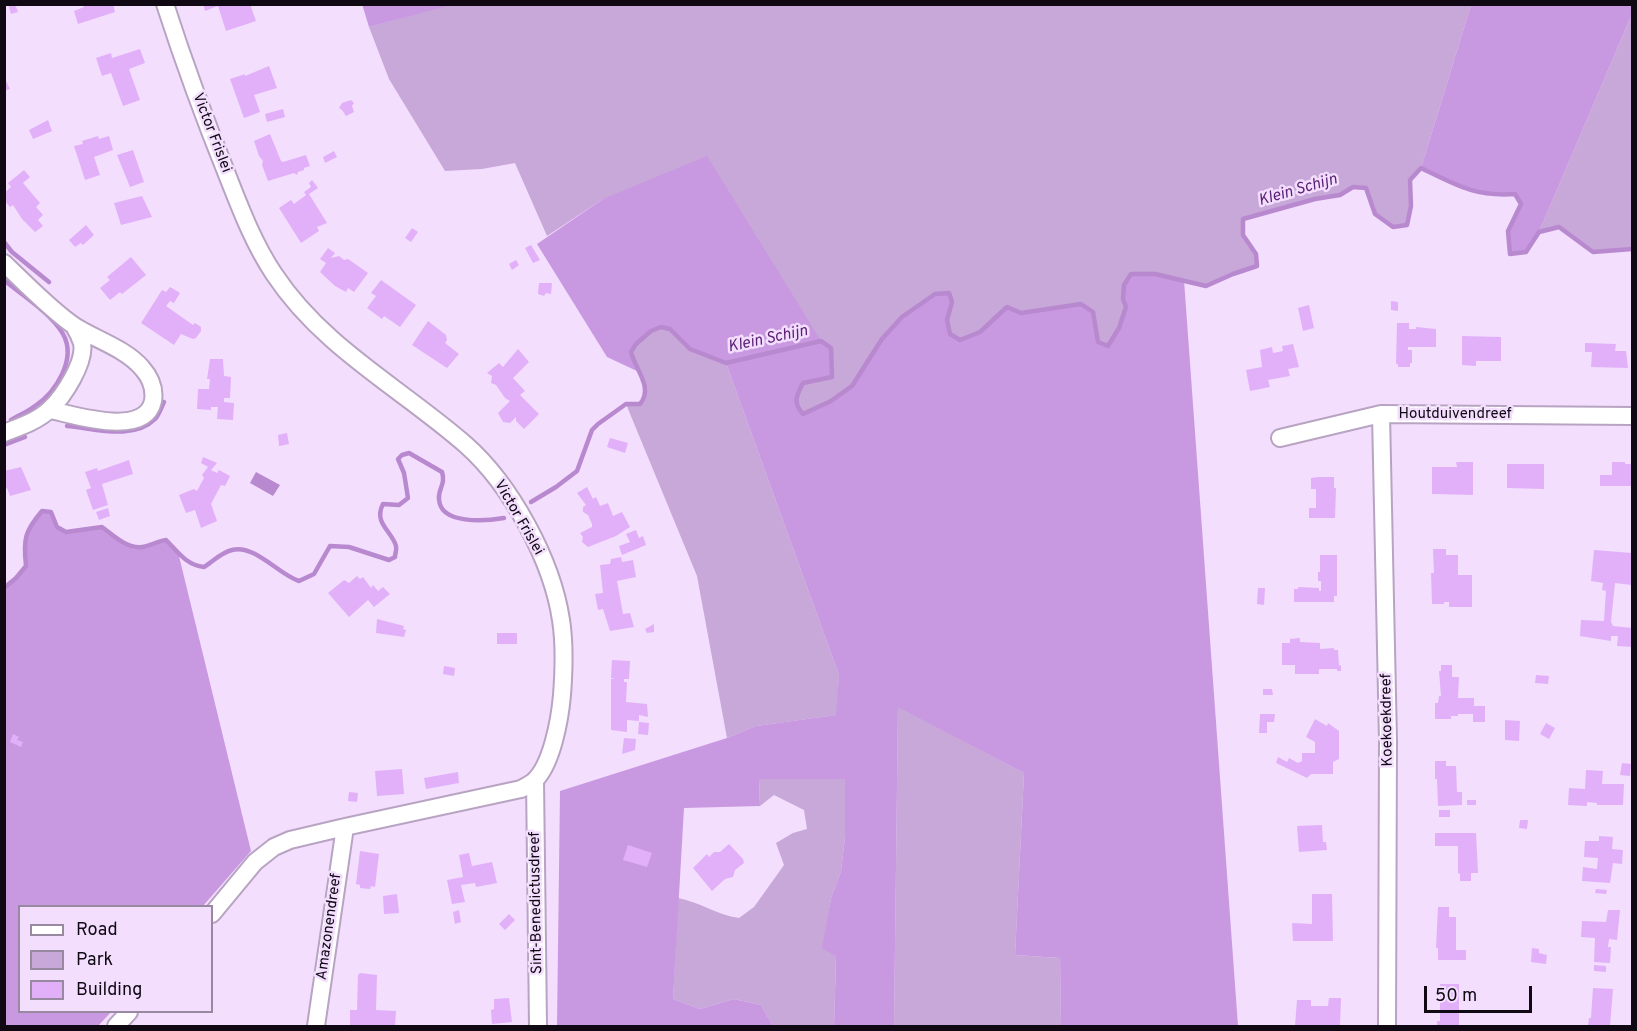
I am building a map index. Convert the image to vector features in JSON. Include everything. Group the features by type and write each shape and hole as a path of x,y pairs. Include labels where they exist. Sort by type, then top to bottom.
{"street":[{"name":"Victor Frislei","path":"165,4 206,123 245,220 274,275 315,323 351,357 453,434 479,458 500,484 538,547 557,600 565,661 561,712 546,760 535,780"},
{"path":"4,263 74,326 130,357 142,367 153,382 154,395 151,408 144,416 132,422 120,423 50,410"},
{"path":"4,433 33,421 50,410 73,379 81,356 82,344 74,326"},
{"name":"Houtduivendreef","path":"1280,438 1381,414 1632,416"},
{"name":"Koekoekdreef","path":"1381,414 1388,741 1388,1026"},
{"path":"213,913 263,854 290,840 345,826 521,789 535,780"},
{"name":"Sint-Benedictusdreef","path":"535,780 538,1026"},
{"name":"Amazonendreef","path":"316,1026 345,826"},
{"path":"116,1026 127,1013"}],"green space":[{"path":"451,4 1471,5 1421,168 1410,180 1411,206 1407,225 1393,227 1375,214 1366,188 1353,187 1340,195 1315,199 1243,219 1243,235 1256,254 1257,266 1206,286 1155,274 1123,299 1123,318 1108,346 1098,342 1095,328 1034,311 994,318 980,332 960,340 950,334 947,320 951,302 935,294 902,317 882,339 852,386 831,401 803,414 797,399 803,383 832,376 831,349 821,341 603,199 547,236 515,163 482,169 445,171 389,79 369,27"},
{"path":"1632,14 1632,249 1593,252 1559,227 1539,232"},
{"path":"661,327 670,329 695,350 726,363 839,675 837,715 756,726 727,738 697,576 626,404 640,404 645,392 631,352 644,337"},
{"path":"898,706 1024,773 1015,955 1060,958 1061,1026 894,1026"},
{"path":"759,779 845,779 845,837 841,871 831,898 823,947 836,957 834,1026 773,1026 761,1005 734,999 700,1009 673,999 678,898 739,918 754,907 784,865 776,843 793,833 807,829 804,810 774,795 760,806"}],"shaded area":[{"path":"362,4 451,4 451,5 369,27"},
{"path":"1471,5 1632,5 1632,14 1539,232 1526,252 1510,254 1508,231 1521,204 1515,194 1488,193 1466,188 1421,168"},
{"path":"707,156 821,341 831,348 832,377 803,383 799,392 797,403 803,414 831,401 852,386 882,339 902,317 935,294 949,293 952,302 947,320 950,334 960,340 980,332 1007,307 1021,313 1081,304 1093,312 1098,342 1108,346 1119,328 1125,307 1124,285 1131,274 1155,274 1184,280 1238,1026 1061,1026 1060,958 1015,955 1024,773 898,707 894,1026 834,1026 836,957 822,948 831,898 841,871 845,837 845,779 759,779 760,806 684,808 673,999 700,1009 734,999 761,1005 773,1026 557,1026 560,791 727,738 756,726 836,715 839,675 726,363 694,351 684,344 673,331 664,327 647,333 631,352 639,372 607,357 537,244 603,199"},
{"path":"256,472 280,485 273,496 250,483"},
{"path":"42,511 51,512 57,527 66,531 102,527 120,541 131,546 142,547 166,540 178,552 251,851 204,905 18,905 18,1013 110,1013 98,1026 5,1026 4,588 26,566 25,542 32,524"}],"building":[{"path":"8,4 15,4 18,12 11,14"},
{"path":"83,4 113,4 115,12 78,24 74,11 84,7"},
{"path":"203,4 250,4 256,21 226,31 218,6 205,11"},
{"path":"140,49 145,63 129,69 140,100 123,106 111,73 102,76 96,58 111,53 112,58"},
{"path":"269,66 277,88 254,95 260,112 244,118 230,79 245,74 245,76"},
{"path":"4,77 10,89 4,91"},
{"path":"351,100 354,103 352,106 354,112 346,116 339,108 342,103"},
{"path":"283,109 285,117 267,122 265,114"},
{"path":"48,120 52,131 33,139 29,130"},
{"path":"270,134 281,161 306,155 310,166 298,172 297,175 294,173 268,181 262,165 263,161 254,141"},
{"path":"98,136 99,139 109,136 113,150 94,157 100,175 85,180 74,146"},
{"path":"133,150 144,182 130,187 117,155"},
{"path":"334,151 337,157 325,163 323,157"},
{"path":"24,170 30,177 23,183 40,203 36,207 43,215 38,220 43,226 35,232 22,219 13,205 10,207 4,200 4,193 11,187 8,183"},
{"path":"312,180 318,188 309,194 327,223 317,227 319,231 301,243 279,208 291,200 294,204 306,195 304,192 311,187 309,183"},
{"path":"142,196 152,217 121,225 114,203"},
{"path":"86,225 94,235 83,245 81,243 75,247 69,240"},
{"path":"412,228 418,232 411,242 405,238"},
{"path":"531,245 540,260 533,263 525,248"},
{"path":"328,248 335,253 331,258 339,256 344,260 348,259 368,273 354,292 348,288 346,292 335,286 320,272 326,263 320,259"},
{"path":"131,257 146,275 122,294 120,292 110,300 100,288 110,280 107,277"},
{"path":"516,260 519,265 512,270 509,264"},
{"path":"381,280 416,305 400,327 384,316 382,319 367,308 376,296 371,293"},
{"path":"539,283 552,283 551,294 546,293 544,296 538,294"},
{"path":"170,287 180,293 174,303 170,301 166,306 193,325 195,323 201,327 196,338 181,334 174,345 141,323 162,290 166,292"},
{"path":"1391,301 1398,302 1398,311 1391,310"},
{"path":"1309,305 1314,328 1303,331 1298,308"},
{"path":"428,321 446,335 445,343 459,354 447,368 412,345"},
{"path":"1397,323 1409,323 1409,329 1416,329 1416,327 1436,329 1436,347 1408,347 1408,350 1412,350 1410,367 1398,367 1396,364"},
{"path":"1462,336 1501,337 1501,361 1476,361 1476,366 1462,365"},
{"path":"1585,343 1616,344 1615,351 1626,351 1628,368 1591,367 1592,352 1585,352"},
{"path":"1293,344 1299,367 1288,369 1290,376 1268,380 1270,387 1250,391 1246,370 1262,367 1260,350 1272,347 1273,353 1283,351 1282,346"},
{"path":"518,349 529,362 513,378 525,391 520,395 539,414 524,429 516,421 516,417 510,423 503,422 498,413 510,401 496,385 491,383 492,376 487,373 499,363 503,367"},
{"path":"210,359 223,359 224,376 231,377 230,398 224,398 224,402 234,403 233,420 217,419 218,407 211,407 211,410 197,409 198,389 209,389 210,379 207,379"},
{"path":"287,433 289,444 279,446 278,435"},
{"path":"610,438 628,443 625,453 607,447"},
{"path":"203,457 217,463 211,470 217,473 219,470 230,476 225,486 221,485 211,504 217,521 201,528 195,510 186,513 179,495 194,489 197,491 204,478 202,475 208,467 201,463"},
{"path":"129,460 133,474 102,484 108,505 93,510 86,490 91,488 85,472 97,468 98,471"},
{"path":"1456,462 1473,462 1473,495 1432,494 1432,467 1457,467"},
{"path":"1612,462 1632,464 1632,486 1600,486 1600,475 1612,475"},
{"path":"1507,464 1544,464 1544,489 1507,488"},
{"path":"21,467 31,490 10,496 7,488 4,489 4,471"},
{"path":"1334,477 1335,518 1309,518 1309,508 1316,508 1316,489 1311,489 1311,478"},
{"path":"587,487 593,499 596,497 600,506 608,503 613,516 622,512 630,527 616,536 588,547 582,542 583,537 580,533 592,527 592,524 588,515 583,512 583,507 586,505 577,493"},
{"path":"108,508 110,516 99,520 96,512"},
{"path":"636,530 639,538 643,536 646,545 622,555 619,546 630,542 626,534"},
{"path":"1433,549 1446,549 1446,555 1458,555 1458,575 1472,575 1472,607 1449,607 1449,602 1432,604"},
{"path":"1594,550 1632,553 1632,585 1615,583 1611,622 1613,626 1632,628 1632,647 1617,646 1618,636 1611,636 1611,641 1580,636 1581,620 1604,621 1606,591 1602,590 1603,583 1591,581"},
{"path":"1320,555 1337,555 1337,596 1334,596 1334,602 1294,602 1294,589 1298,587 1319,588 1321,591 1321,581 1318,581"},
{"path":"621,557 622,562 633,560 636,577 617,581 623,614 630,613 634,627 610,631 603,609 598,610 595,594 603,593 600,565 610,564 611,559"},
{"path":"357,576 360,579 363,577 371,588 373,585 378,591 383,587 390,594 374,607 368,600 349,617 328,593 344,580 349,583"},
{"path":"1258,588 1265,588 1264,605 1257,604"},
{"path":"377,619 404,626 403,629 406,630 404,637 376,633"},
{"path":"654,624 654,632 647,633 645,629"},
{"path":"497,633 517,633 517,644 497,644"},
{"path":"1300,638 1300,642 1320,643 1320,649 1338,650 1341,671 1319,669 1319,674 1295,674 1295,665 1282,665 1282,643 1290,643 1290,639"},
{"path":"612,660 630,661 629,679 624,679 624,682 627,682 626,702 647,704 648,717 639,715 639,721 627,720 627,732 611,730 611,679 615,679 611,678"},
{"path":"1441,665 1452,665 1452,677 1459,677 1458,698 1474,698 1474,706 1485,706 1485,722 1473,722 1473,714 1458,714 1458,716 1451,716 1451,719 1435,719 1435,703 1438,703 1439,696 1441,696 1439,671 1441,671"},
{"path":"444,666 455,668 454,676 443,674"},
{"path":"1536,675 1549,676 1548,684 1535,683"},
{"path":"1263,689 1272,689 1273,695 1263,695"},
{"path":"1260,714 1275,714 1274,722 1267,722 1267,733 1259,733"},
{"path":"1315,719 1327,726 1328,723 1339,731 1339,759 1333,762 1333,774 1311,774 1307,778 1276,763 1278,757 1287,762 1289,758 1298,763 1302,761 1302,753 1315,753 1315,742 1306,737"},
{"path":"1505,720 1520,721 1519,741 1505,740"},
{"path":"639,722 649,723 648,735 638,734"},
{"path":"1546,723 1555,728 1549,739 1540,734"},
{"path":"13,734 19,737 17,740 23,742 21,747 10,742"},
{"path":"624,738 636,739 635,750 622,754"},
{"path":"1435,761 1446,761 1446,766 1456,766 1457,792 1462,792 1462,805 1438,806"},
{"path":"1622,763 1631,764 1630,776 1620,775"},
{"path":"402,769 404,794 377,796 375,771"},
{"path":"1586,770 1603,771 1602,784 1624,784 1623,805 1597,805 1597,803 1587,802 1587,806 1568,805 1569,788 1585,789"},
{"path":"458,772 459,783 426,789 424,778"},
{"path":"349,792 358,793 357,802 348,801"},
{"path":"1467,800 1476,800 1476,805 1467,805"},
{"path":"1439,810 1450,810 1450,817 1439,817"},
{"path":"1520,820 1528,820 1527,829 1519,828"},
{"path":"1322,825 1323,842 1326,842 1327,850 1299,852 1297,826"},
{"path":"1435,833 1476,833 1478,873 1471,873 1471,881 1460,881 1458,846 1435,846"},
{"path":"1599,836 1613,837 1612,849 1623,850 1622,864 1613,863 1610,883 1582,881 1583,867 1597,869 1598,858 1584,857 1585,841 1599,841"},
{"path":"729,844 744,863 735,870 733,877 725,879 712,891 693,868 707,854 709,857 714,852 720,852"},
{"path":"628,845 652,853 647,867 623,860"},
{"path":"360,851 379,854 375,887 371,886 370,889 360,888 360,885 356,884"},
{"path":"469,853 472,866 492,862 497,883 476,887 475,883 461,885 465,902 452,904 447,880 463,877 459,855"},
{"path":"1596,889 1607,890 1606,894 1595,893"},
{"path":"397,894 399,913 384,914 383,896"},
{"path":"1312,894 1332,894 1333,941 1293,941 1292,923 1312,924"},
{"path":"1438,907 1449,907 1449,917 1456,917 1456,950 1466,950 1466,960 1438,960 1438,948 1436,948"},
{"path":"459,910 461,922 455,924 453,912"},
{"path":"1608,910 1620,910 1617,940 1609,939 1610,963 1594,962 1595,938 1581,937 1582,921 1606,922"},
{"path":"509,914 515,920 505,930 499,924"},
{"path":"1532,948 1539,949 1539,953 1547,955 1546,964 1531,962"},
{"path":"1594,965 1606,966 1606,972 1594,971"},
{"path":"360,973 377,975 376,1010 396,1011 395,1026 350,1025 350,1010 357,1010 358,975"},
{"path":"1440,984 1459,984 1459,1026 1437,1026 1437,1021 1440,1021"},
{"path":"1593,988 1613,989 1610,1026 1588,1026 1589,1018 1591,1018"},
{"path":"509,998 512,1022 492,1024 491,1010 494,1009 494,999"},
{"path":"1329,998 1341,998 1340,1026 1295,1026 1297,1000 1311,1000 1311,1006 1328,1006"}],"waterway":[{"name":"Klein Schijn","path":"531,502 577,471 592,430 598,424 626,404 640,404 644,398 644,385 631,352 636,344 651,331 661,327 670,329 690,349 726,363 821,341 831,348 832,377 803,383 797,399 803,414 831,401 852,386 882,339 902,317 935,294 949,293 952,302 947,320 950,334 960,340 980,332 1007,307 1021,313 1081,304 1093,312 1098,342 1108,346 1119,328 1126,307 1123,299 1124,285 1131,274 1155,274 1206,286 1257,266 1256,254 1243,235 1243,219 1315,199 1340,195 1353,187 1366,188 1375,214 1393,227 1407,225 1411,206 1410,180 1421,168 1477,192 1515,194 1521,204 1508,231 1510,254 1526,252 1539,232 1559,227 1593,252 1632,249"},
{"path":"4,242 12,252 49,282"},
{"path":"4,280 44,312 58,327 67,344 66,364 57,384 43,400 11,420"},
{"path":"67,426 113,432 136,430 155,419 164,402"},
{"path":"4,445 25,437"},
{"name":"Klein Schijn","path":"4,588 26,566 26,536 42,511 51,512 57,527 66,532 102,527 120,541 136,547 166,540 187,561 198,566 204,567 228,551 241,549 249,551 299,581 314,574 330,546 349,547 389,560 395,557 396,546 380,516 383,504 399,505 408,498 404,473 398,459 409,453 442,472 443,480 439,499 441,507 447,513 455,517 476,520 504,518"}]}
